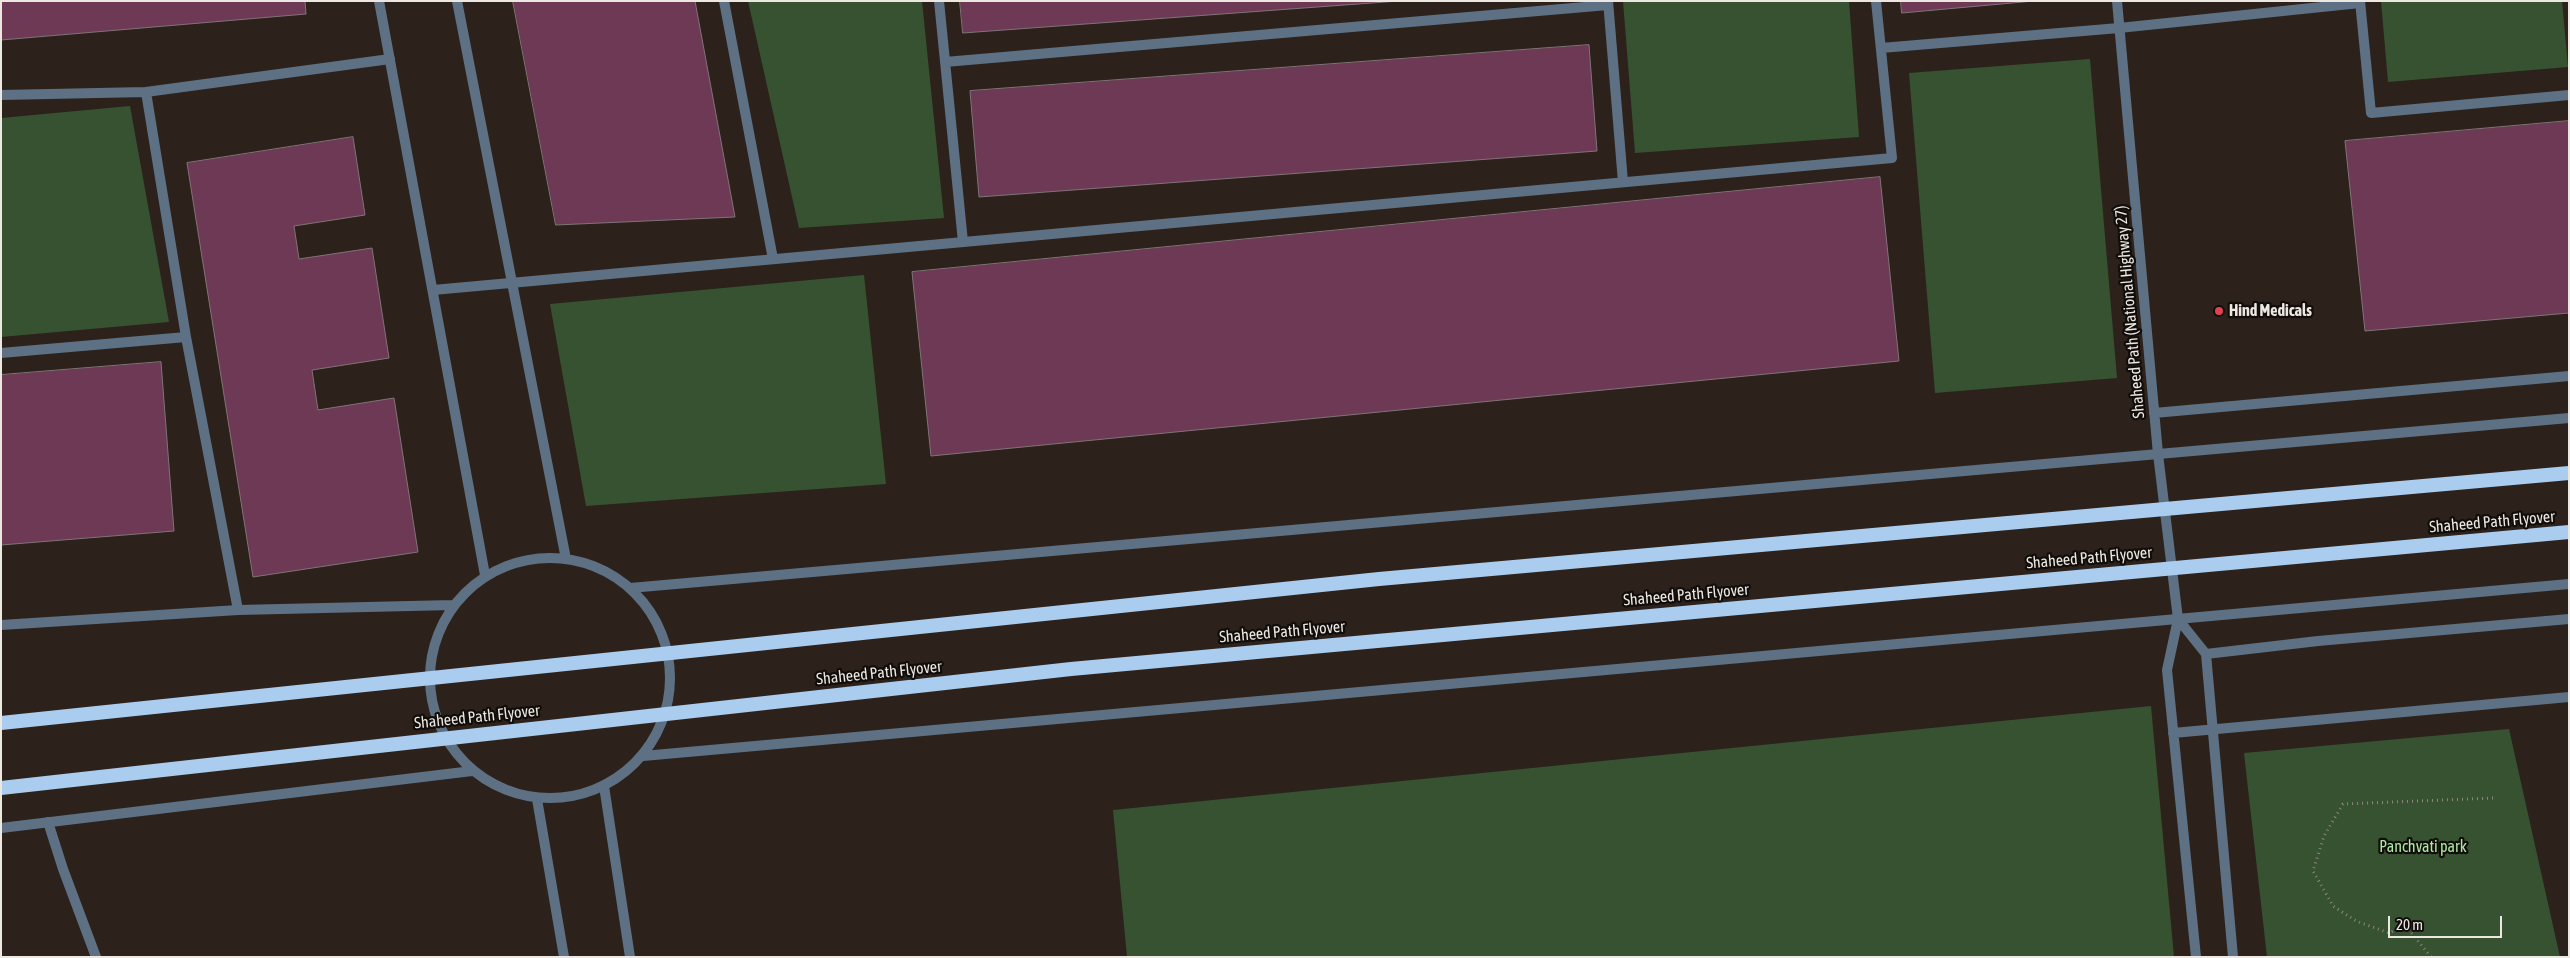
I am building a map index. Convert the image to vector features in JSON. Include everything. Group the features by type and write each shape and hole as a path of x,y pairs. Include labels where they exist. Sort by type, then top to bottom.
{"highway":[{"path":"1,723 1380,578 2569,473"},
{"name":"Shaheed Path Flyover","path":"1,788 1070,669 2569,532"}],"street":[{"path":"379,1 485,575"},
{"path":"458,1 566,559"},
{"path":"724,1 773,259"},
{"path":"939,1 963,242"},
{"path":"433,290 1892,158 1876,1"},
{"name":"Shaheed Path (National Highway 27)","path":"2116,1 2158,454 2178,619"},
{"path":"1881,48 2119,28 2360,2 2371,112 2569,95"},
{"path":"945,62 1608,3 1623,182"},
{"path":"1,95 146,92 390,59"},
{"path":"146,92 186,337 238,610"},
{"path":"1,352 186,337"},
{"path":"2154,413 2569,376"},
{"path":"630,588 2569,418"},
{"path":"534,558 566,559 595,567 618,578 630,588 641,600 657,625 667,650 669,694 662,723 643,756 604,786 567,798 537,799 498,788 472,771 436,719 430,694 431,653 453,605 485,575 504,566 534,558"},
{"path":"643,756 2569,584"},
{"path":"1,625 238,610 453,605"},
{"path":"2178,619 2206,654 2233,957"},
{"path":"2178,619 2167,670 2196,957"},
{"path":"2206,654 2318,641 2569,619"},
{"path":"2173,733 2569,697"},
{"path":"1,828 472,771"},
{"path":"604,786 630,957"},
{"path":"537,799 564,957"},
{"path":"48,822 63,869 96,957"}],"path":[{"path":"2431,957 2405,924 2389,933 2356,921 2333,906 2313,870 2324,836 2343,804 2493,798"}],"green space":[{"path":"748,1 922,1 944,218 799,228"},
{"path":"1623,1 1849,1 1859,137 1635,153"},
{"path":"2381,1 2562,1 2568,67 2388,82"},
{"path":"2090,59 2117,378 1935,393 1909,73"},
{"path":"130,106 169,322 1,337 1,118"},
{"path":"864,275 886,484 586,506 550,304"},
{"path":"2151,706 2174,957 1127,957 1113,810"},
{"name":"Panchvati park","path":"2509,729 2560,957 2267,957 2244,753"}],"building":[{"path":"1,1 305,1 306,14 1,40"},
{"path":"513,1 695,1 735,217 556,225"},
{"path":"960,1 1399,1 963,33"},
{"path":"1901,1 2034,1 1902,13"},
{"path":"1589,45 1597,151 979,197 970,91"},
{"path":"2569,121 2569,313 2365,331 2345,141"},
{"path":"353,137 365,215 294,226 299,259 372,248 389,358 312,370 318,410 394,398 418,552 253,577 187,163"},
{"path":"1880,177 1899,361 931,456 912,272"},
{"path":"161,362 174,531 1,545 1,375"}],"place":[{"name":"Hind Medicals","path":"2219,311"}]}
